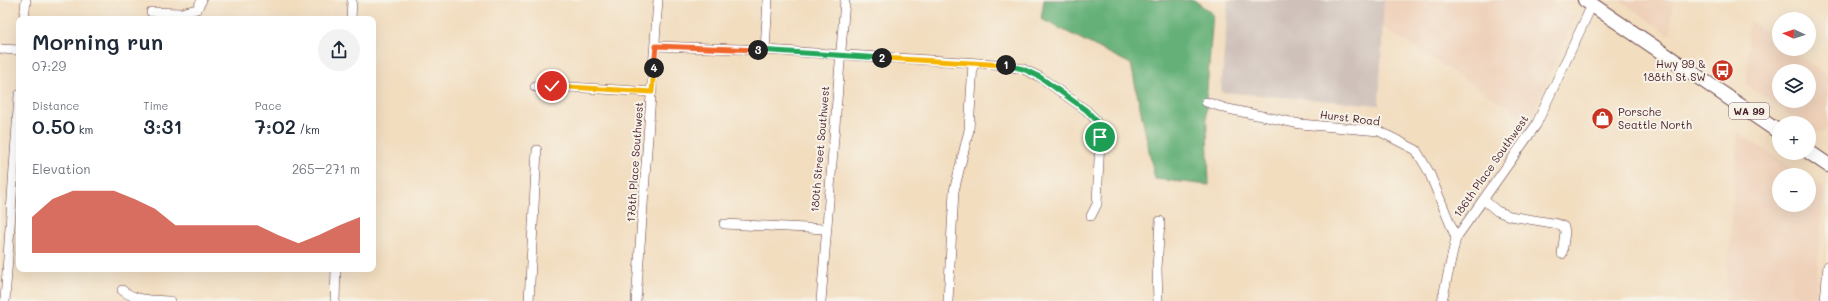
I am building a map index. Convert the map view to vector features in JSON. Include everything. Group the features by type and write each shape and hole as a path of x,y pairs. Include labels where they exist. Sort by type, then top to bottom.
{"highway":[{"name":"WA 99","path":"1589,2 1772,127"},
{"path":"1816,157 1828,165"}],"street":[{"path":"24,16 26,0"},
{"path":"151,12 181,13 197,9 202,0"},
{"path":"351,16 352,0"},
{"name":"178th Place Southwest","path":"636,301 656,46 658,0"},
{"path":"765,50 768,0"},
{"name":"180th Street Southwest","path":"821,301 845,0"},
{"name":"186th Place Southwest","path":"1442,301 1456,238 1536,125 1589,2"},
{"path":"656,46 765,50 840,56 973,63 1007,66 1033,73 1086,110 1095,119 1100,137 1097,204 1091,216"},
{"path":"0,49 16,50"},
{"path":"948,301 954,191 969,130 973,63"},
{"path":"535,87 552,86 652,92"},
{"name":"Hurst Road","path":"1206,102 1228,109 1300,124 1379,132 1416,150 1429,172 1456,238"},
{"path":"5,301 4,248 16,126"},
{"path":"529,301 537,150"},
{"path":"1484,200 1498,211 1510,216 1564,226 1565,232 1562,254"},
{"path":"1158,301 1157,269 1160,221"},
{"path":"724,224 826,229"},
{"path":"1825,301 1828,266"},
{"path":"335,301 336,272"},
{"path":"122,290 129,296 136,299 171,301"}],"shaded area":[{"path":"1228,0 1384,0 1379,105 1221,92"},
{"path":"1384,0 1549,0 1575,17 1530,121 1382,27"},
{"path":"1619,0 1673,0 1670,35"},
{"path":"1749,20 1772,36 1772,56 1800,56 1811,64 1772,64 1772,102 1747,85"},
{"path":"1816,67 1828,76 1828,127 1824,132 1819,133 1816,132 1816,116 1792,116 1780,108 1816,108"},
{"path":"1738,132 1772,154 1772,160 1780,160 1792,168 1772,168 1772,212 1816,212 1816,184 1824,189 1815,301 1725,301"}],"green space":[{"path":"1044,0 1194,0 1213,14 1206,102 1209,185 1155,179 1131,64 1041,19"}],"place":[{"name":"Hwy 99 & 188th St SW","path":"1722,70"},
{"name":"Porsche Seattle North","path":"1603,118"}],"route":[{"path":"552,86 652,92 656,46 765,50 840,56 995,64 1023,69 1040,77 1091,114 1097,123 1100,137"}]}
